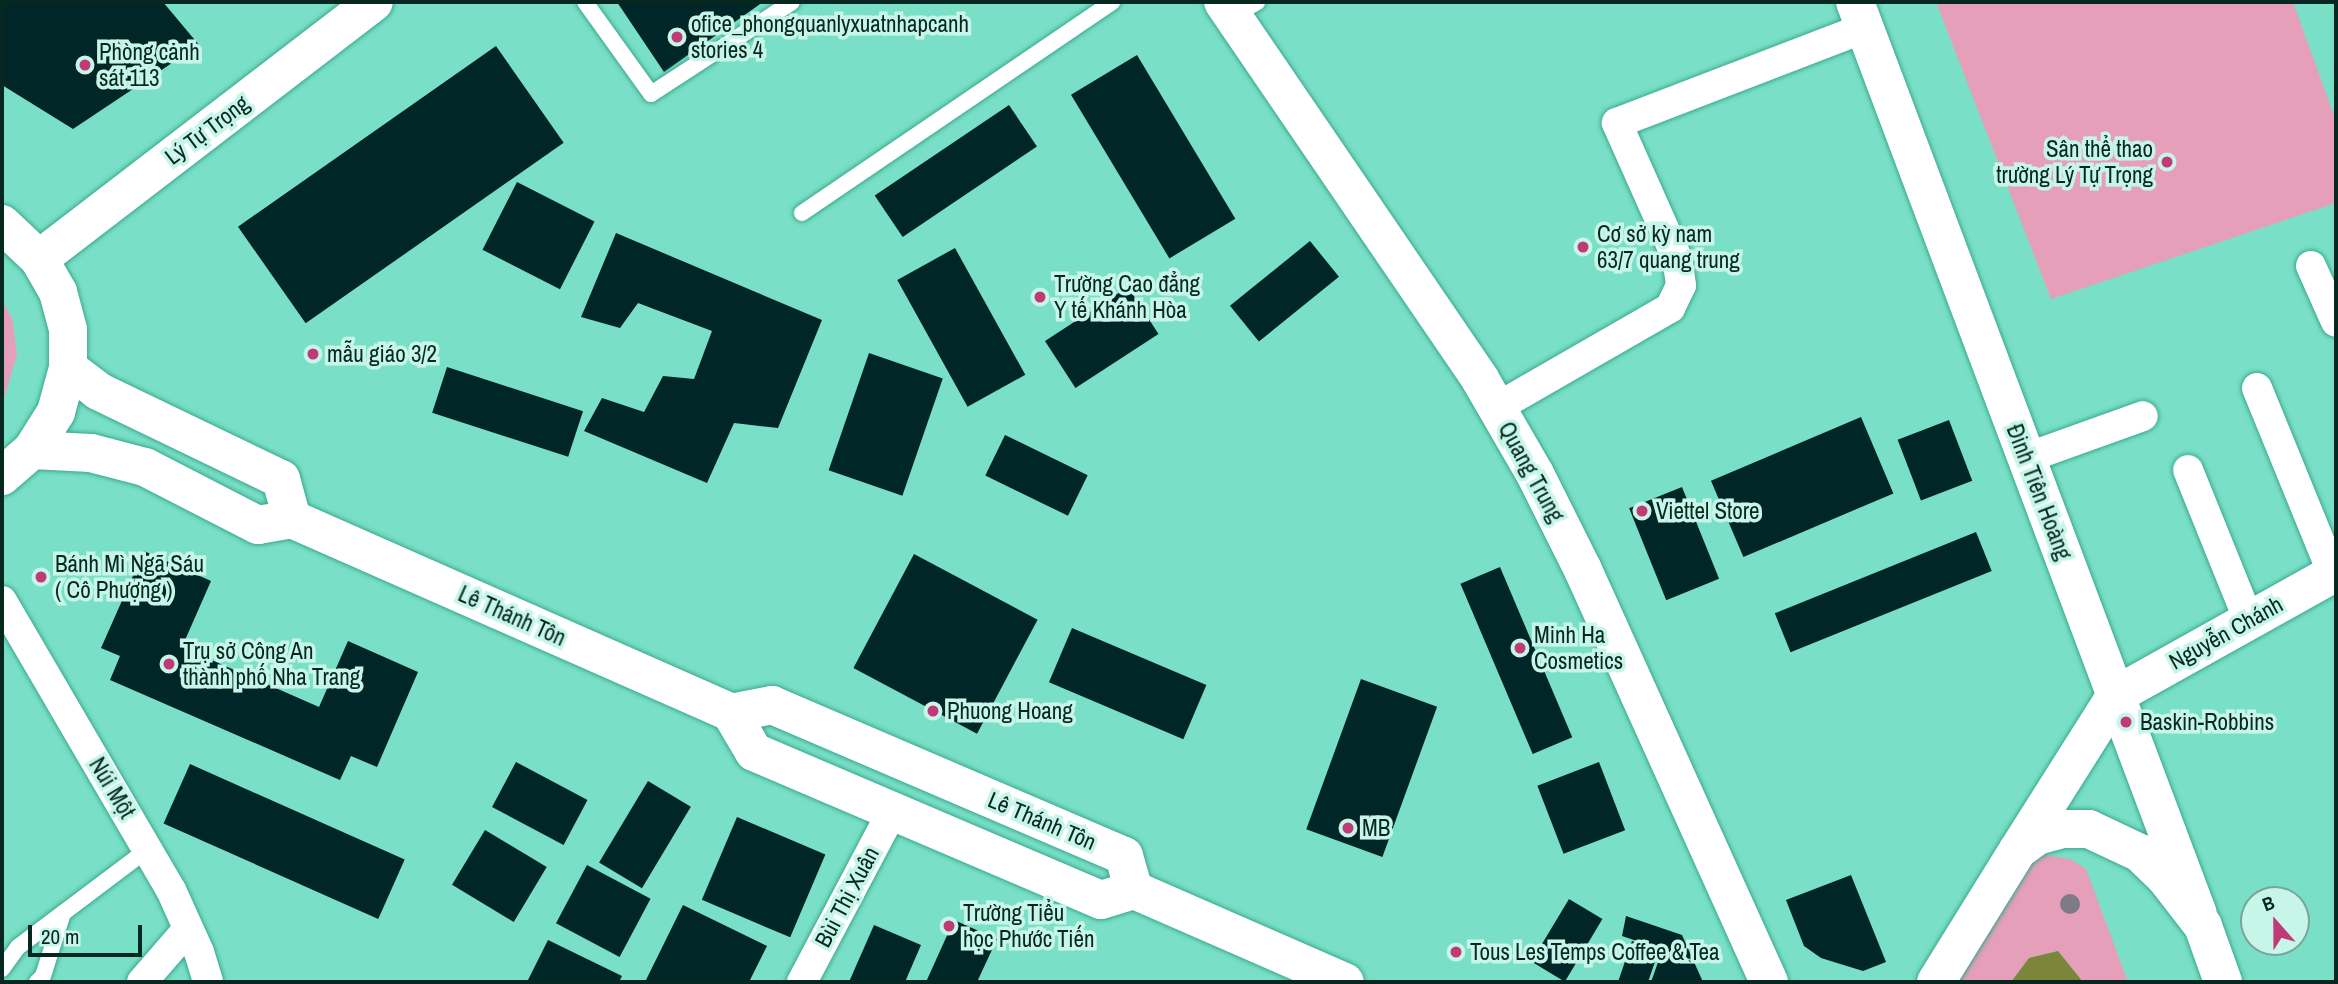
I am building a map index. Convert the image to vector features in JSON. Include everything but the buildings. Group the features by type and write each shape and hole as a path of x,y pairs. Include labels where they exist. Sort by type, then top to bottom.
{"main road":[{"name":"Lý Tự Trọng","path":"39,259 374,2"},
{"name":"Quang Trung","path":"1237,6 1480,379 1535,474 1583,570 1769,982"},
{"name":"Đinh Tiên Hoàng","path":"1860,15 2223,982"},
{"path":"2,224 39,259 58,292 68,330 68,368 56,412 32,450 2,476"},
{"path":"32,450 91,453 145,467 258,526 292,519 281,479 98,391 68,368"},
{"name":"Lê Thánh Tôn","path":"292,519 731,713 772,705 1124,856 1134,890"},
{"name":"Nguyễn Chánh","path":"2116,695 2334,573"},
{"path":"1936,982 2116,695"},
{"path":"731,713 754,752 1101,900 1134,890 1345,982"},
{"path":"892,812 914,766"},
{"path":"2018,850 2037,836 2063,828 2089,829 2140,853 2165,877 2203,926"}],"street":[{"path":"1496,408 1670,308 1681,285 1677,258 1617,123 1860,15"},
{"path":"2311,266 2336,322"},
{"path":"2257,388 2334,573"},
{"path":"2026,458 2143,416"},
{"path":"2188,470 2249,621"},
{"name":"Núi Một","path":"2,601 148,849 188,929 208,982"},
{"name":"Bùi Thị Xuân","path":"802,982 892,812"},
{"path":"142,982 188,929"}],"lane":[{"path":"585,2 651,94 792,2"},
{"path":"802,213 1112,2"},
{"path":"2,969 18,947 148,849"},
{"path":"37,982 43,976 63,913"}],"shaded area":[{"name":"Sân thể thao trường Lý Tự Trọng","path":"1936,2 2293,2 2336,121 2336,203 2051,299"},
{"path":"2,301 12,318 17,354 2,406"},
{"path":"2041,854 2070,859 2086,869 2128,982 2083,982 2058,951 2029,958 2011,982 1956,982 2017,869"},
{"path":"2058,951 2083,982 2011,982 2029,958"}],"place":[{"name":"ofice_phongquanlyxuatnhapcanh stories 4","path":"677,37"},
{"name":"Phòng cảnh sát 113","path":"85,65"},
{"name":"Sân thể thao trường Lý Tự Trọng","path":"2167,162"},
{"name":"Cơ sở kỳ nam 63/7 quang trung","path":"1583,247"},
{"name":"Trường Cao đẳng Y tế Khánh Hòa","path":"1040,297"},
{"name":"mẫu giáo 3/2","path":"313,354"},
{"name":"Viettel Store","path":"1642,511"},
{"name":"Bánh Mì Ngã Sáu ( Cô Phượng )","path":"41,577"},
{"name":"Minh Ha Cosmetics","path":"1520,648"},
{"name":"Trụ sở Công An thành phố Nha Trang","path":"169,664"},
{"name":"Phuong Hoang","path":"933,711"},
{"name":"Baskin-Robbins","path":"2126,722"},
{"name":"MB","path":"1348,828"},
{"name":"Trường Tiểu học Phước Tiến","path":"949,926"},
{"name":"Tous Les Temps Coffee & Tea","path":"1456,952"}]}
